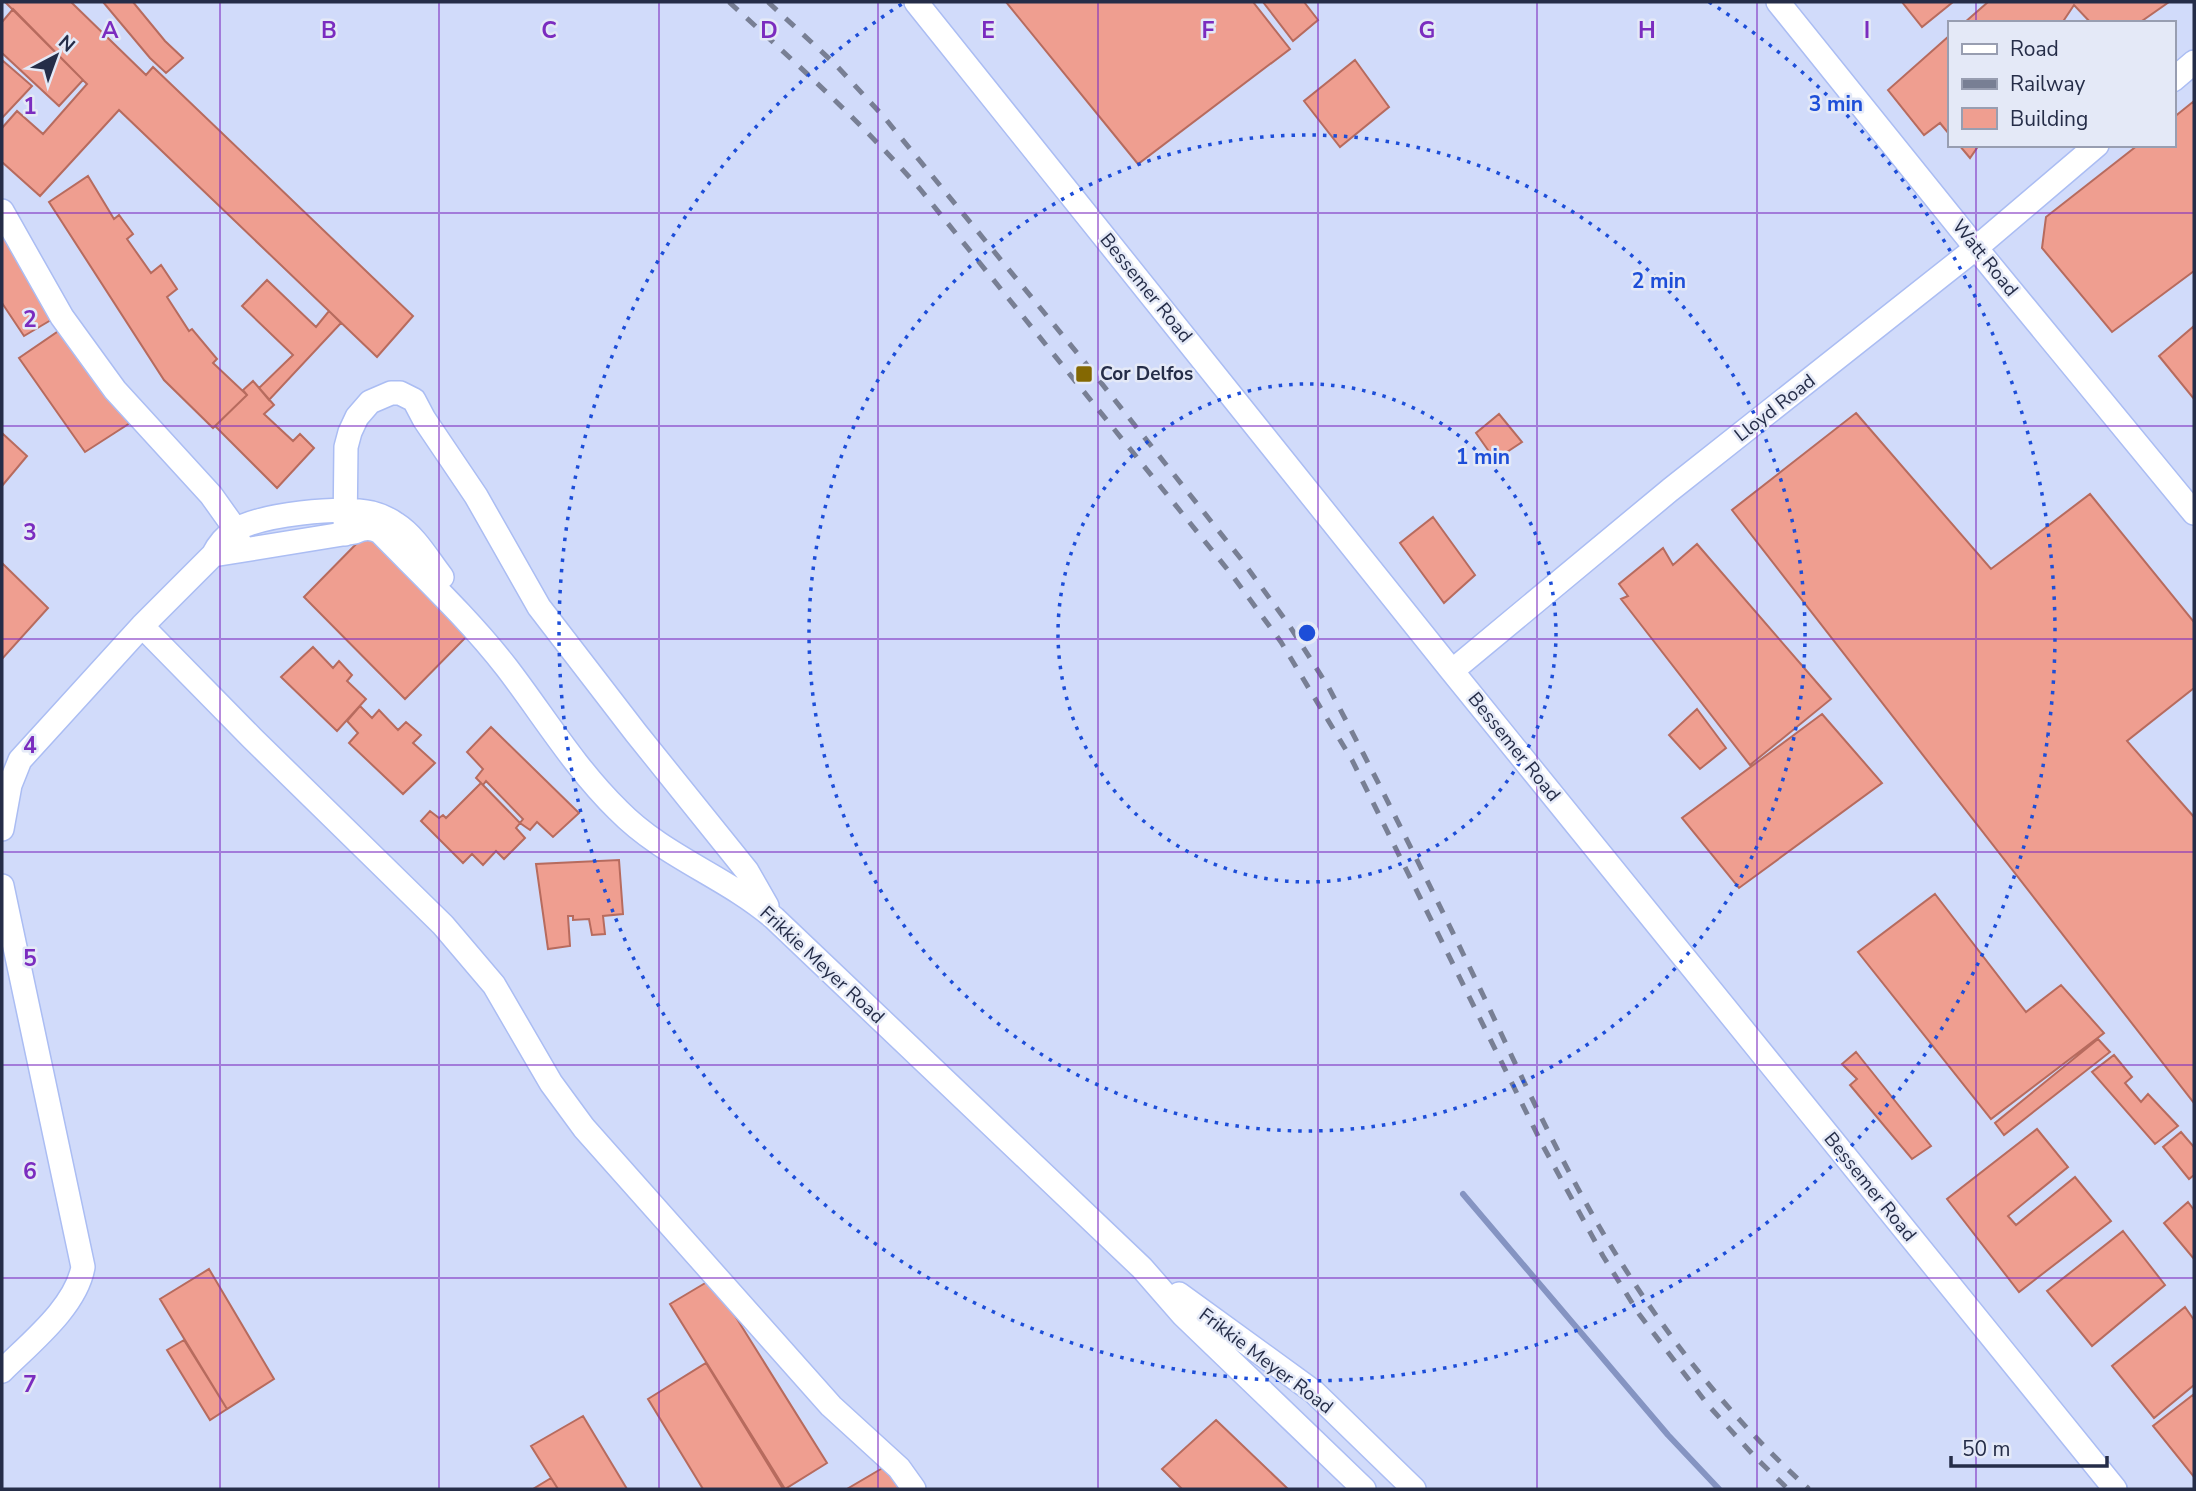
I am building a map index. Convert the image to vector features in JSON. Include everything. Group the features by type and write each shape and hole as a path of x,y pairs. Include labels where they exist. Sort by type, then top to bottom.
{"street":[{"name":"Bessemer Road","path":"916,2 1452,671 2115,1489"},
{"name":"Watt Road","path":"1778,2 2194,513"},
{"path":"2175,78 2194,62"},
{"name":"Lloyd Road","path":"1452,671 1681,482 1976,248 2095,147"},
{"path":"2,211 62,317 108,379 211,495 239,540"},
{"path":"2,829 10,785 20,760 142,626 212,555 239,540 345,523 346,447 357,416 376,398 400,393 414,400 476,496 539,607 747,871 774,918"},
{"name":"Frikkie Meyer Road","path":"345,523 374,528 422,574 505,666 587,777 618,811 656,844 734,887 774,918 1142,1268 1184,1315 1364,1489"},
{"path":"142,626 443,925 494,985 551,1083 584,1128 831,1406 899,1468 914,1489"},
{"path":"2,886 83,1267 78,1288 68,1302 2,1371"},
{"name":"Frikkie Meyer Road","path":"1142,1268 1314,1392 1414,1489"}],"shaded area":[{"path":"2,2 2194,2 2194,1489 2,1489"}],"building":[{"path":"5,2 71,2 146,75 153,67 413,316 377,357 119,110 40,196 2,162 2,128 17,111 43,134 87,84"},
{"path":"103,2 133,2 165,41 183,58 166,73"},
{"path":"1006,2 1253,2 1290,49 1138,164"},
{"path":"1263,2 1304,2 1318,20 1293,41"},
{"path":"1902,2 1953,2 1922,27"},
{"path":"1988,2 2169,2 2142,21 2089,21 2074,5 2063,21 1966,21"},
{"path":"13,9 83,80 59,106 2,53 2,22"},
{"path":"1948,37 1948,133 1940,123 1924,135 1888,90"},
{"path":"2,60 32,86 2,118"},
{"path":"1355,60 1389,107 1340,147 1304,101"},
{"path":"2194,101 2194,271 2112,332 2042,248 2046,217 2135,147 2175,147 2175,116"},
{"path":"1961,147 1978,147 1970,158"},
{"path":"88,176 114,219 119,215 133,234 127,239 151,273 161,265 177,289 167,297 189,331 192,329 217,359 213,363 247,395 213,428 164,380 49,202"},
{"path":"2,233 56,317 24,336 2,303"},
{"path":"267,280 316,327 329,311 341,323 269,400 259,388 293,355 242,306"},
{"path":"2194,326 2194,399 2159,356"},
{"path":"63,328 130,423 85,452 19,358"},
{"path":"253,381 274,405 264,414 293,441 300,434 314,448 277,488 215,426 247,395 243,390"},
{"path":"1856,413 1991,569 2090,494 2194,622 2194,688 2127,741 2194,817 2194,1103 1732,510"},
{"path":"1499,414 1522,442 1495,460 1476,433"},
{"path":"2,433 27,456 2,486"},
{"path":"1433,517 1475,575 1444,603 1400,543"},
{"path":"366,534 468,635 405,699 304,597"},
{"path":"1697,544 1831,699 1750,765 1621,599 1628,596 1619,584 1663,548 1673,565"},
{"path":"2,563 48,608 2,659"},
{"path":"313,647 333,668 339,661 352,675 347,681 366,699 337,731 281,677"},
{"path":"360,706 372,718 379,710 398,730 406,722 421,735 413,743 435,763 403,794 349,743 358,733 347,721"},
{"path":"1697,709 1726,748 1700,769 1669,735"},
{"path":"1822,714 1882,783 1739,888 1682,818"},
{"path":"491,727 579,813 553,837 537,822 530,830 520,823 523,819 486,781 483,785 476,778 483,769 467,752"},
{"path":"481,783 520,823 516,828 525,838 504,859 496,851 483,865 472,854 463,863 421,821 430,811 439,818 443,815 446,818"},
{"path":"619,860 623,914 603,916 605,934 592,935 589,919 573,920 573,916 568,916 570,946 548,949 536,864"},
{"path":"1935,894 2026,1012 2061,985 2104,1033 1991,1119 1858,952"},
{"path":"2098,1039 2110,1052 2004,1135 1995,1123"},
{"path":"1856,1052 1931,1146 1912,1159 1850,1085 1857,1079 1842,1064"},
{"path":"2114,1055 2132,1077 2125,1083 2141,1102 2148,1094 2178,1126 2155,1144 2092,1072"},
{"path":"2037,1129 2068,1167 2008,1216 2016,1225 2075,1177 2111,1221 2019,1292 1947,1199"},
{"path":"2181,1132 2194,1147 2194,1175 2189,1179 2163,1147"},
{"path":"2188,1202 2194,1210 2194,1259 2164,1223"},
{"path":"2123,1231 2165,1285 2092,1346 2047,1291"},
{"path":"209,1269 274,1379 227,1409 160,1299"},
{"path":"712,1279 827,1463 785,1489 670,1304"},
{"path":"2185,1307 2194,1320 2194,1385 2154,1418 2112,1366"},
{"path":"184,1340 227,1409 210,1420 167,1350"},
{"path":"706,1363 783,1489 703,1489 648,1399"},
{"path":"2194,1394 2194,1477 2153,1426"},
{"path":"583,1416 627,1489 558,1489 531,1446"},
{"path":"1216,1420 1288,1489 1182,1489 1162,1469"},
{"path":"886,1466 901,1489 847,1489"},
{"path":"551,1478 558,1489 533,1489"}],"waterway":[{"path":"1463,1194 1668,1435 1719,1489"}],"railway":[{"path":"729,2 851,116 920,189 1232,575 1281,642 1352,760 1542,1144 1603,1256 1639,1314 1708,1405 1788,1489"},
{"path":"768,2 835,64 884,117 1087,365 1241,559 1289,625 1329,688 1364,755 1544,1122 1609,1243 1652,1310 1700,1374 1752,1433 1809,1489"}],"place":[{"name":"Cor Delfos","path":"1084,374"}]}
